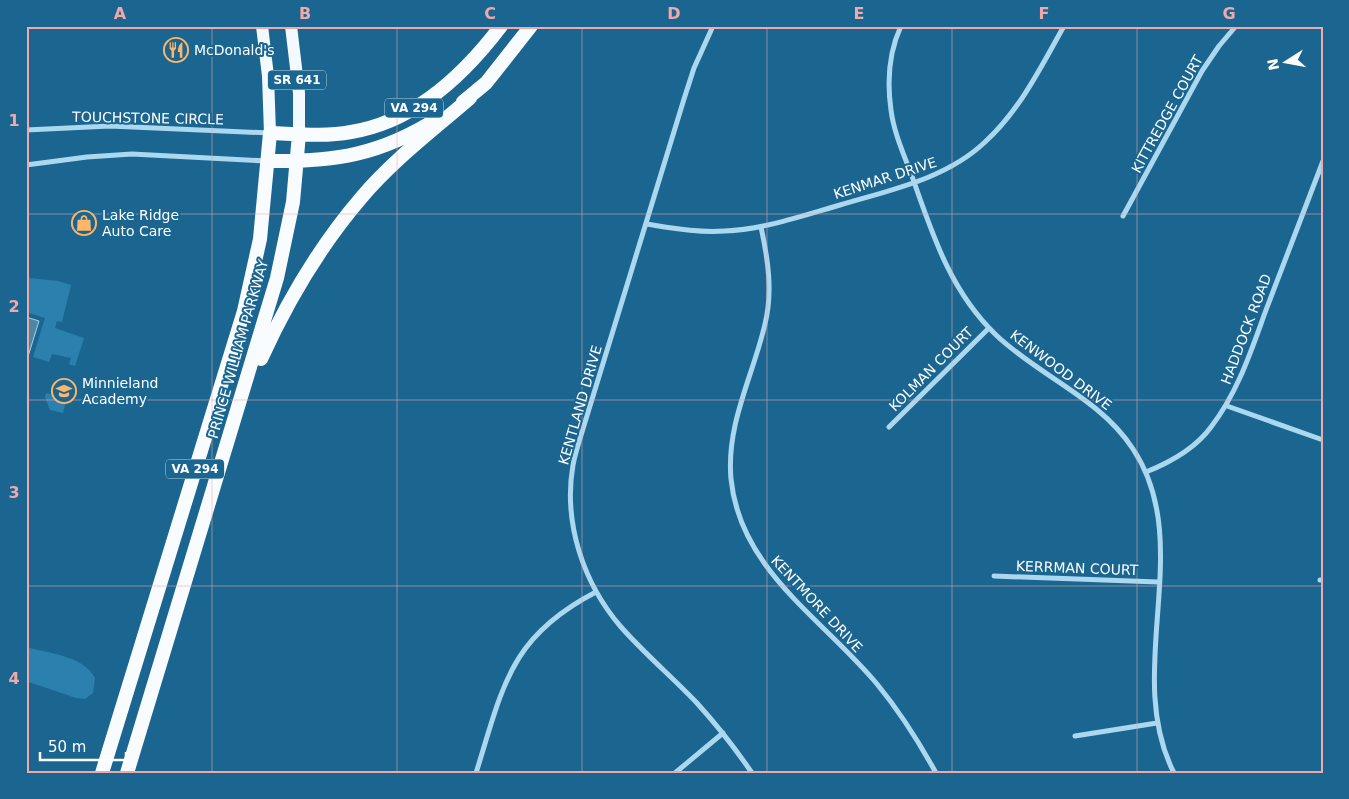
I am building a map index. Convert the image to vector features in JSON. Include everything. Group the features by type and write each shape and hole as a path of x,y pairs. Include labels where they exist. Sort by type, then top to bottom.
{"highway":[{"name":"VA 294","path":"270,133 352,132 396,118 449,83 470,64 501,26"},
{"name":"VA 294","path":"237,412 270,337 328,240 361,198 384,174 486,83 531,26"},
{"path":"268,161 298,162 348,157 374,150 424,127 470,98"},
{"name":"PRINCE WILLIAM PARKWAY","path":"102,773 242,318 260,239 270,133"},
{"name":"PRINCE WILLIAM PARKWAY","path":"127,773 281,262 293,202 299,134"}],"main road":[{"name":"SR 641","path":"262,26 268,76 270,133"},
{"name":"SR 641","path":"290,26 299,93 299,134"}],"street":[{"name":"KENTLAND DRIVE","path":"713,26 694,68 573,464 571,495 574,533 580,556 596,592 621,627 696,702 723,733 752,773"},
{"name":"KENWOOD DRIVE","path":"901,26 893,50 889,91 894,128 949,273 974,311 989,328 1018,353 1104,416 1124,436 1146,472 1156,499 1160,524 1154,660 1157,723 1162,744 1174,773"},
{"name":"KENMAR DRIVE","path":"646,224 697,232 761,227 914,183 958,163 986,142 1025,94 1064,26"},
{"name":"KITTREDGE COURT","path":"1123,216 1202,71 1218,46 1236,26"},
{"name":"TOUCHSTONE CIRCLE","path":"26,130 110,126 270,133"},
{"path":"26,165 87,157 132,154 268,161"},
{"name":"HADDOCK ROAD","path":"1146,472 1165,465 1197,443 1227,406 1248,360 1323,160"},
{"name":"KENTMORE DRIVE","path":"761,227 769,273 769,303 765,325 739,407 730,457 734,500 750,544 775,579 877,684 920,744 936,773"},
{"name":"KOLMAN COURT","path":"890,427 989,328"},
{"path":"1227,406 1323,440"},
{"name":"KERRMAN COURT","path":"994,576 1158,582"},
{"path":"476,773 502,691 521,652 545,624 564,610 596,592"},
{"path":"1075,736 1157,723"},
{"path":"675,773 723,733"}],"shaded area":[{"path":"29,278 58,281 71,285 62,322 57,321 55,328 84,338 75,366 69,364 71,358 52,354 49,362 33,357 45,318 26,312 26,288"},
{"path":"26,317 39,321 26,363"},
{"path":"61,392 68,394 63,413 50,410 45,397 46,393 59,397"},
{"path":"26,647 65,656 83,665 95,678 93,693 85,699 76,698 26,681"}],"place":[{"name":"McDonald's","path":"176,50"},
{"name":"Lake Ridge Auto Care","path":"84,223"},
{"name":"Minnieland Academy","path":"64,391"}]}
